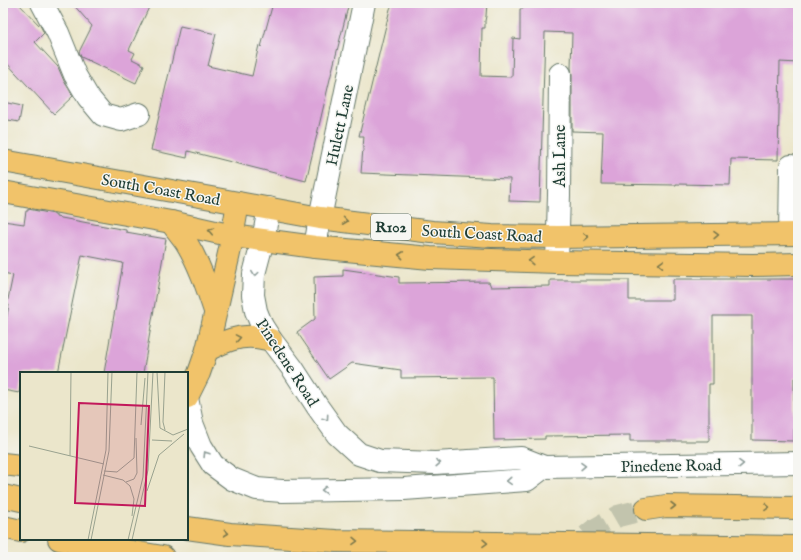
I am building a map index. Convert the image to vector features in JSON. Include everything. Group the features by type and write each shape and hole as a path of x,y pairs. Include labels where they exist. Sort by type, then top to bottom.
{"highway":[{"name":"South Coast Road","path":"3,161 320,218 432,232 492,236 558,237 794,234"},
{"path":"13,194 27,166"},
{"path":"68,203 73,173"},
{"name":"South Coast Road","path":"13,194 171,222 232,236 315,247 430,258 557,262 752,265 798,264"},
{"path":"188,395 199,373 207,350 238,203"},
{"path":"171,222 186,242 196,259 215,311"},
{"path":"430,258 432,232"},
{"path":"751,234 752,265"},
{"path":"694,264 695,235"},
{"path":"207,350 227,340 241,337 254,337 271,340"},
{"path":"3,464 20,466"},
{"path":"3,496 20,500"},
{"path":"646,509 666,506 798,508"},
{"path":"3,527 20,531"},
{"path":"188,528 230,534 336,541 798,547"},
{"path":"62,540 92,551 163,557"}],"street":[{"path":"42,3 58,33 75,75 88,97 103,115 121,120 139,114"},
{"name":"Hulett Lane","path":"315,247 364,3"},
{"name":"Ash Lane","path":"557,262 560,74"},
{"path":"791,166 794,234"},
{"name":"Pinedene Road","path":"269,208 263,240 254,274 253,294 256,311 262,326 271,340 293,369 337,434 359,454 380,462 404,463 435,463 521,458 544,467 798,463"},
{"path":"188,402 192,423 201,446 213,465 232,479 257,489 404,489 527,480 544,467"},
{"path":"358,490 363,477 363,467 359,454"}],"building":[{"path":"3,3 18,3 41,27 44,33 35,42 58,67 73,96 54,114 3,59"},
{"path":"72,3 151,3 129,50 135,53 132,59 144,65 136,83 81,57 79,52 92,26"},
{"path":"273,3 349,3 306,181 188,151 187,158 151,150 180,26 216,34 208,66 252,76 259,45 261,47"},
{"path":"393,3 487,3 485,28 482,28 481,76 512,77 513,38 520,39 520,9 523,9 524,3 798,3 798,63 780,62 778,160 731,159 730,185 601,184 603,132 572,131 572,33 545,32 540,202 509,201 510,179 361,173 364,136 359,136 390,9"},
{"path":"3,102 22,106 19,122 3,119"},
{"path":"28,209 54,214 56,217 166,239 143,372 104,372 123,263 82,255 58,372 20,372 19,393 3,390 3,336 9,305 7,304 13,275 3,273 3,221 24,224 26,211 28,211"},
{"path":"343,269 399,277 399,283 489,282 491,287 550,286 550,280 629,280 629,300 673,300 673,279 795,279 795,282 798,282 798,378 794,378 794,441 752,440 752,316 713,316 713,384 709,384 709,441 630,441 630,435 545,436 545,439 494,440 493,377 401,378 401,370 352,363 329,379 297,332 315,319 314,277 343,276"}],"tunnel":[{"path":"561,557 594,530 618,516 646,509"}]}
